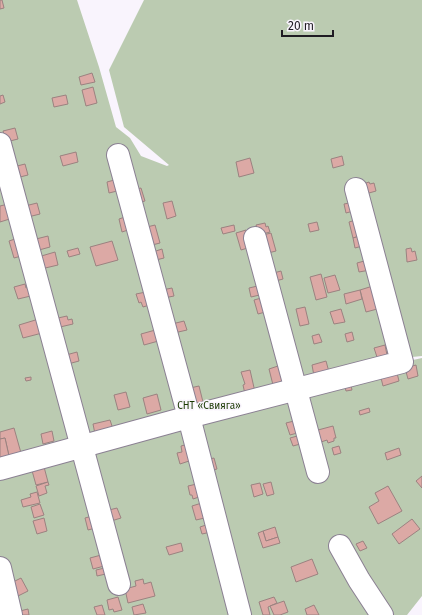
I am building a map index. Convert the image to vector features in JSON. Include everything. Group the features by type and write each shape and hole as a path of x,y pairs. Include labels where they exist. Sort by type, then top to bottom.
{"lane":[{"path":"0,144 120,584"},
{"path":"118,155 189,417 240,615"},
{"path":"0,469 82,445 402,362 356,189"},
{"path":"255,238 318,472"},
{"path":"340,546 359,580 382,615"},
{"path":"0,568 11,615"}],"green space":[{"name":"СНТ «Свияга»","path":"0,0 77,0 99,67 116,127 130,138 141,156 167,166 169,165 124,127 109,70 144,0 422,0 422,356 412,357 413,360 422,358 422,596 407,615 0,615"}],"building":[{"path":"0,0 2,0 4,8 0,9"},
{"path":"92,73 95,82 81,85 79,77"},
{"path":"93,87 97,103 86,106 82,90"},
{"path":"3,95 5,102 0,104 0,96"},
{"path":"66,95 68,104 54,107 52,98"},
{"path":"15,128 18,139 6,142 3,131"},
{"path":"76,152 78,162 63,166 60,156"},
{"path":"342,156 344,165 333,168 331,159"},
{"path":"250,158 254,173 239,177 236,162"},
{"path":"25,164 28,175 16,178 13,167"},
{"path":"118,179 121,190 109,193 107,182"},
{"path":"369,182 370,184 374,183 376,191 362,195 360,185"},
{"path":"141,188 145,201 137,203 133,190"},
{"path":"172,201 176,216 167,219 163,203"},
{"path":"355,202 357,210 346,213 344,204"},
{"path":"12,203 16,217 0,222 0,206"},
{"path":"37,203 40,214 28,217 25,206"},
{"path":"128,216 131,229 122,232 119,219"},
{"path":"356,220 363,235 353,238 349,222"},
{"path":"317,222 319,230 310,232 308,224"},
{"path":"265,223 270,232 259,235 256,225"},
{"path":"155,225 160,243 148,246 143,228"},
{"path":"234,225 235,231 223,234 221,228"},
{"path":"246,230 251,247 241,250 236,233"},
{"path":"271,233 276,251 264,254 259,236"},
{"path":"363,235 366,245 355,248 353,238"},
{"path":"48,236 50,247 39,250 36,239"},
{"path":"21,237 25,255 14,258 9,241"},
{"path":"112,241 118,260 96,266 90,247"},
{"path":"78,248 80,254 69,257 67,251"},
{"path":"411,248 412,252 415,251 417,260 407,262 406,249"},
{"path":"162,249 164,258 156,260 153,252"},
{"path":"55,252 58,265 41,269 38,257"},
{"path":"368,260 370,270 359,272 357,263"},
{"path":"281,271 283,279 272,282 270,274"},
{"path":"321,274 327,297 316,300 310,277"},
{"path":"335,275 340,290 328,293 324,278"},
{"path":"25,284 26,288 32,286 35,295 18,299 14,287"},
{"path":"262,285 264,294 251,297 249,288"},
{"path":"376,285 381,308 366,312 360,290"},
{"path":"172,288 174,296 164,298 162,290"},
{"path":"360,290 362,299 346,304 344,294"},
{"path":"146,292 153,304 143,307 141,302 139,303 136,294"},
{"path":"265,297 269,311 258,314 254,300"},
{"path":"305,307 309,324 300,326 296,309"},
{"path":"341,309 345,322 334,324 330,312"},
{"path":"67,316 68,320 72,319 73,324 60,327 58,318"},
{"path":"42,318 46,332 23,338 19,325"},
{"path":"184,321 187,330 174,333 172,324"},
{"path":"159,329 162,340 144,345 141,334"},
{"path":"352,332 354,340 347,342 345,334"},
{"path":"319,334 322,342 314,344 312,336"},
{"path":"385,345 387,355 377,357 374,348"},
{"path":"77,352 79,361 68,364 66,355"},
{"path":"326,361 329,372 314,376 312,365"},
{"path":"281,365 285,382 273,385 269,369"},
{"path":"416,365 418,376 408,379 405,368"},
{"path":"396,369 399,381 383,386 380,374"},
{"path":"250,370 255,392 245,394 243,385 245,384 241,372"},
{"path":"31,377 31,380 26,381 25,378"},
{"path":"350,381 352,390 346,391 344,383"},
{"path":"199,386 203,402 192,405 190,388"},
{"path":"126,392 130,407 118,410 114,395"},
{"path":"157,394 161,410 147,414 143,398"},
{"path":"369,408 370,412 360,415 359,411"},
{"path":"110,420 113,429 95,434 93,424"},
{"path":"298,420 301,432 290,435 286,423"},
{"path":"333,426 336,438 334,438 334,441 328,443 327,440 321,442 318,430"},
{"path":"14,428 21,453 9,456 5,438 0,439 0,432"},
{"path":"52,431 54,441 43,444 41,434"},
{"path":"301,435 304,443 293,446 290,438"},
{"path":"5,438 9,456 0,458 0,439"},
{"path":"192,443 195,459 180,464 177,453 182,452 181,446"},
{"path":"339,446 341,453 334,455 332,448"},
{"path":"399,448 401,455 387,460 385,453"},
{"path":"214,458 217,469 209,471 205,460"},
{"path":"43,463 48,482 36,485 31,467"},
{"path":"422,476 422,488 416,481"},
{"path":"48,482 49,485 45,486 47,493 39,496 36,486"},
{"path":"271,482 274,494 267,496 263,484"},
{"path":"201,483 199,497 193,499 192,495 190,495 188,486"},
{"path":"260,483 263,494 254,497 251,485"},
{"path":"388,486 402,511 378,524 369,507 379,501 375,493"},
{"path":"37,492 40,503 23,507 21,500 31,497 30,494"},
{"path":"205,502 209,517 196,520 192,506"},
{"path":"40,504 44,515 34,518 31,507"},
{"path":"117,508 121,518 108,522 105,511"},
{"path":"96,515 99,527 88,530 85,518"},
{"path":"44,518 47,531 37,534 33,521"},
{"path":"412,519 420,529 399,544 392,534"},
{"path":"209,524 211,532 202,534 200,527"},
{"path":"275,527 278,537 266,541 263,531"},
{"path":"263,531 266,541 278,537 280,543 263,548 258,533"},
{"path":"363,541 367,548 360,551 356,544"},
{"path":"181,543 183,551 169,555 166,547"},
{"path":"105,554 108,565 93,569 90,558"},
{"path":"312,559 318,574 296,582 291,567"},
{"path":"109,567 110,573 97,576 96,570"},
{"path":"21,578 28,591 18,596 11,583"},
{"path":"143,579 144,584 151,582 155,596 128,603 125,589 136,586 135,581"},
{"path":"118,597 122,610 114,612 113,609 109,610 107,600"},
{"path":"274,597 277,603 268,607 270,615 263,615 259,602"},
{"path":"284,601 288,612 280,615 274,615 270,606"},
{"path":"143,604 146,613 134,615 132,607"},
{"path":"102,605 105,615 97,615 94,607"},
{"path":"314,605 319,615 307,615 305,609"},
{"path":"28,609 29,615 17,615 16,612"}]}
